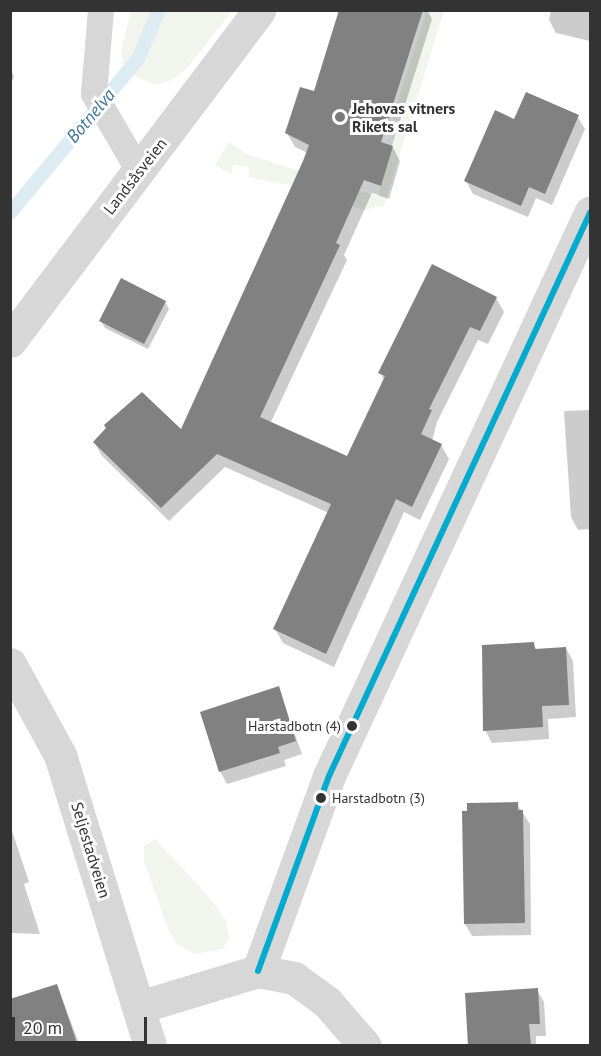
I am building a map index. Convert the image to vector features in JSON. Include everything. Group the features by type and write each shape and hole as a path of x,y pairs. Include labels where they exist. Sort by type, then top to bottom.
{"street":[{"name":"Landsåsveien","path":"10,341 259,10"},
{"path":"258,971 329,776 591,213"},
{"name":"Seljestadveien","path":"10,664 60,755 150,1046"},
{"path":"139,1007 258,971 294,978 327,1002 365,1046"}],"lane":[{"path":"101,10 94,94 139,171"}],"shaded area":[{"path":"131,10 232,11 188,67 172,80 155,85 123,70 121,51"},
{"path":"427,11 444,11 384,206 363,210 304,188 248,177 250,167 234,165 231,174 215,165 229,142 247,154 378,197 400,121 392,119"},
{"path":"155,839 210,898 226,921 229,938 223,949 196,954 177,944 169,932 144,861 144,846"}],"building":[{"path":"339,10 423,10 381,142 393,146 381,186 364,180 336,243 340,245 260,417 347,456 385,376 378,373 432,264 497,297 480,331 470,327 429,409 432,410 421,434 442,444 412,507 396,499 326,654 273,629 331,504 217,454 161,508 93,442 106,428 104,425 142,392 181,429 303,161 309,145 285,133 300,87 314,91"},
{"path":"526,92 579,115 545,194 529,187 521,206 464,181 495,110 514,119"},
{"path":"121,278 166,301 144,344 99,321"},
{"path":"534,642 535,649 566,647 569,705 542,706 543,727 483,731 482,645"},
{"path":"279,686 296,741 278,747 280,753 219,772 200,712"},
{"path":"518,802 518,810 523,810 525,923 464,924 462,811 467,811 467,803"},
{"path":"57,984 78,1046 10,1046 10,999"},
{"path":"538,988 540,1024 529,1024 531,1046 468,1046 465,993"}],"waterway":[{"name":"Botnelva","path":"10,213 138,59 159,10"}],"transit line":[{"path":"258,971 329,776 590,213"}],"place":[{"name":"Jehovas vitners Rikets sal","path":"340,117"},
{"name":"Harstadbotn (4)","path":"352,726"},
{"name":"Harstadbotn (3)","path":"321,798"}]}
